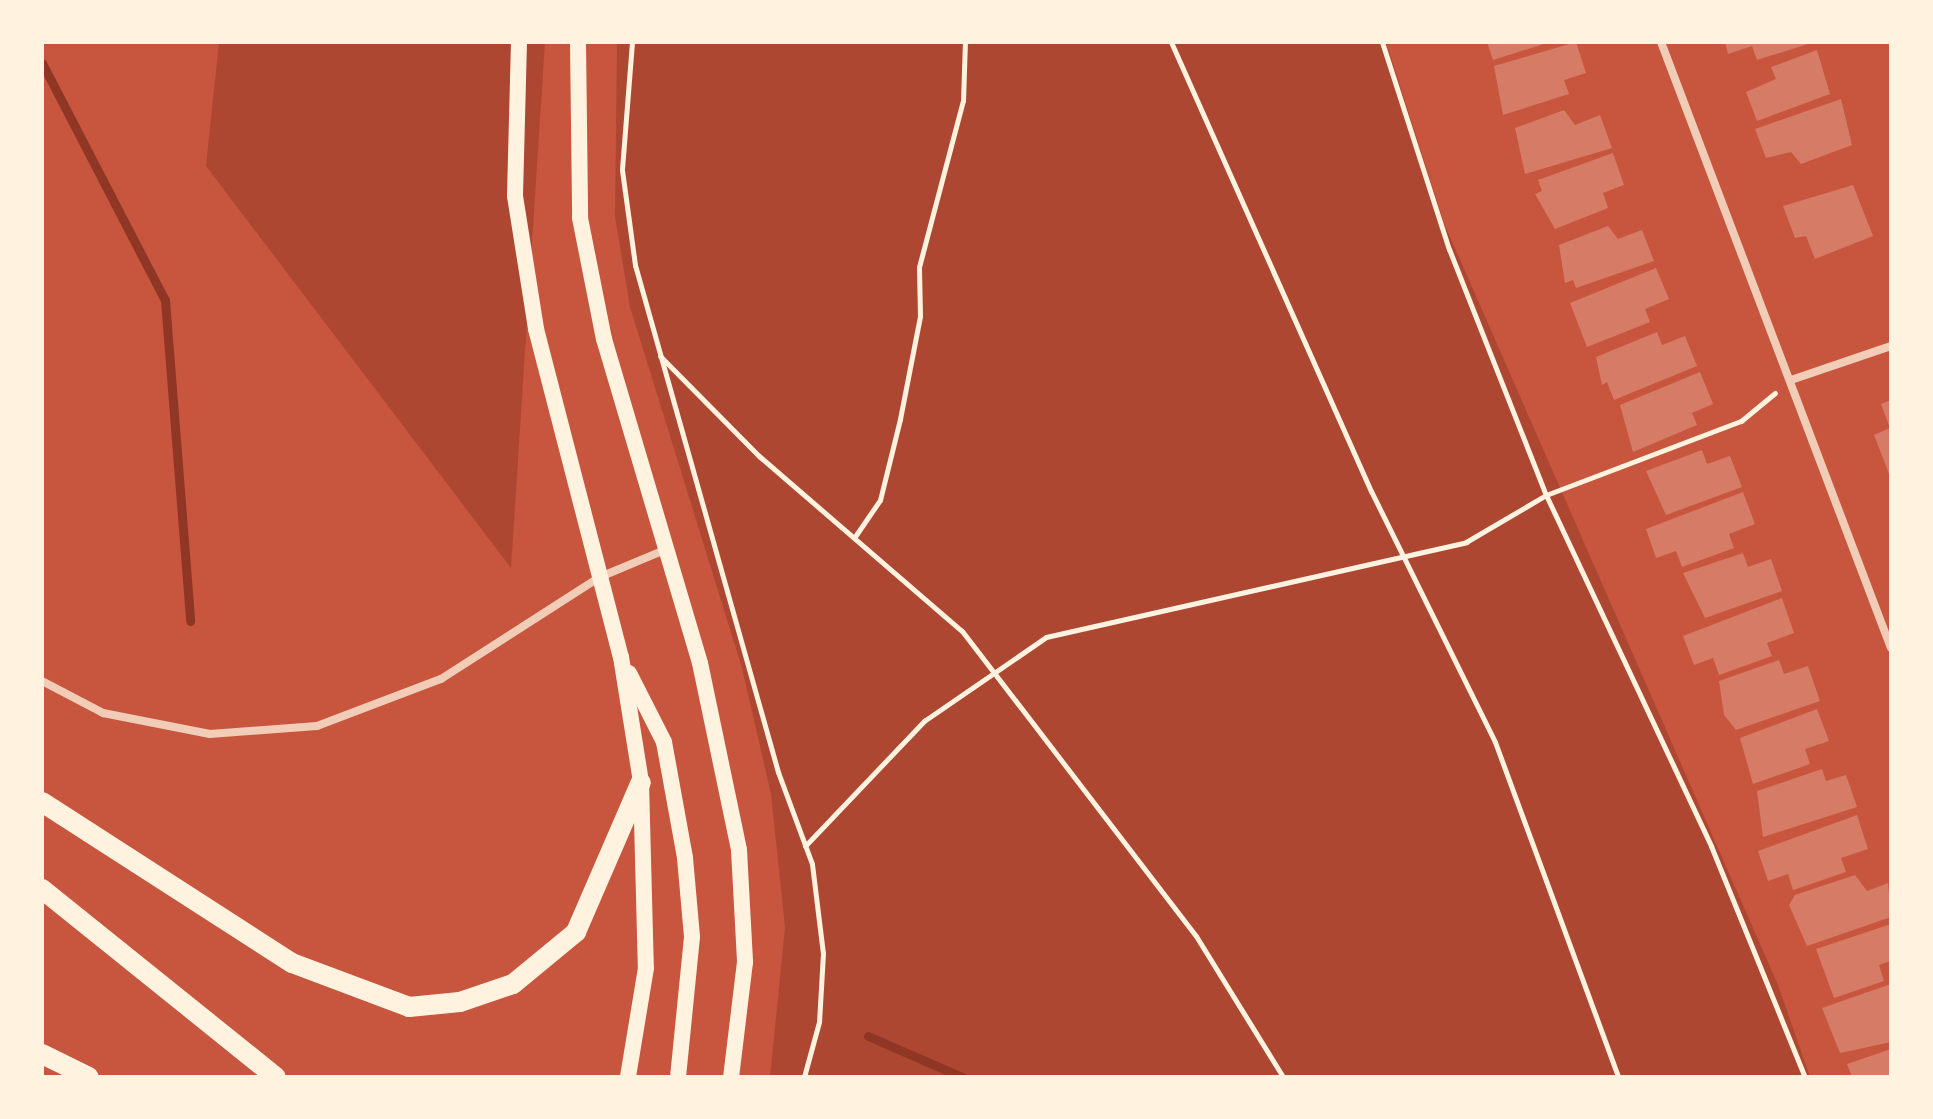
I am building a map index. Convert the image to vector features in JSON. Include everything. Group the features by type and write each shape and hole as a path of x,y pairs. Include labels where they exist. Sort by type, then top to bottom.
{"main road":[{"path":"519,42 515,196 536,329 621,657 641,782 646,968 628,1077"},
{"path":"578,42 580,218 604,339 667,548 739,850 745,962 731,1077"},
{"path":"621,657 664,742 685,858 692,937 678,1077"},
{"path":"42,802 292,963 409,1007 460,1002 513,984 576,932 641,782"},
{"path":"42,889 276,1077"},
{"path":"42,1054 89,1077"}],"street":[{"path":"1661,42 1891,648"},
{"path":"1791,380 1891,346"},
{"path":"42,681 103,713 210,734 317,726 441,679 600,577 667,548"}],"path":[{"path":"632,42 622,170 635,265 805,846 823,953 819,1022 804,1077"},
{"path":"855,536 880,500 900,419 920,316 919,267 963,101 965,42"},
{"path":"1171,42 1371,491 1409,556 1495,742 1618,1077"},
{"path":"1382,42 1449,249 1546,495 1717,860 1805,1077"},
{"path":"659,355 759,456 926,595 994,670 1196,936 1283,1077"},
{"path":"805,846 924,721 1046,637 1466,542 1546,495 1741,421 1791,380"}],"shaded area":[{"path":"219,42 545,42 511,568 206,166"},
{"path":"617,42 1386,42 1444,223 1778,985 1810,1077 770,1077 785,927 771,794 742,668 630,307 615,217"}],"building":[{"path":"1487,42 1547,42 1547,43 1493,60"},
{"path":"1576,42 1586,73 1564,80 1569,94 1503,115 1494,66"},
{"path":"1725,42 1811,43 1757,60 1752,46 1728,54"},
{"path":"1817,50 1830,94 1757,121 1746,92 1776,79 1771,67"},
{"path":"1841,99 1852,145 1801,164 1791,152 1766,158 1755,129"},
{"path":"1564,110 1575,125 1600,115 1612,148 1525,174 1515,128"},
{"path":"1613,153 1624,185 1603,193 1608,208 1555,229 1535,194 1542,191 1538,180"},
{"path":"1853,185 1873,236 1815,259 1806,236 1795,238 1783,206"},
{"path":"1608,226 1618,239 1642,230 1654,261 1576,288 1573,280 1565,283 1559,245"},
{"path":"1656,268 1669,299 1645,309 1650,322 1587,347 1570,303"},
{"path":"1657,332 1662,345 1685,336 1697,366 1614,400 1607,382 1602,385 1596,357"},
{"path":"1700,372 1713,404 1692,413 1697,425 1633,452 1620,405"},
{"path":"1891,400 1891,479 1874,435 1890,428 1881,404"},
{"path":"1702,450 1707,464 1730,456 1742,487 1666,515 1646,471"},
{"path":"1743,492 1755,524 1729,534 1734,548 1682,567 1676,551 1656,558 1646,529"},
{"path":"1743,553 1748,567 1771,559 1782,591 1705,618 1683,573"},
{"path":"1782,598 1794,633 1767,643 1772,656 1719,675 1713,658 1694,665 1683,636"},
{"path":"1779,660 1784,674 1808,666 1820,701 1736,730 1724,715 1719,681"},
{"path":"1817,709 1829,741 1805,749 1810,764 1753,784 1740,738"},
{"path":"1822,769 1826,781 1846,775 1857,807 1763,837 1757,791"},
{"path":"1857,815 1868,849 1841,858 1846,872 1793,890 1788,874 1768,881 1758,851"},
{"path":"1855,875 1867,891 1888,883 1891,917 1807,946 1789,905 1795,895"},
{"path":"1891,924 1891,961 1879,965 1884,981 1834,998 1816,949"},
{"path":"1891,984 1891,1042 1840,1053 1822,1008"},
{"path":"1891,1049 1891,1077 1852,1077 1847,1064"}],"waterway":[{"path":"42,63 165,300 190,621"},
{"path":"868,1036 962,1077"}]}
